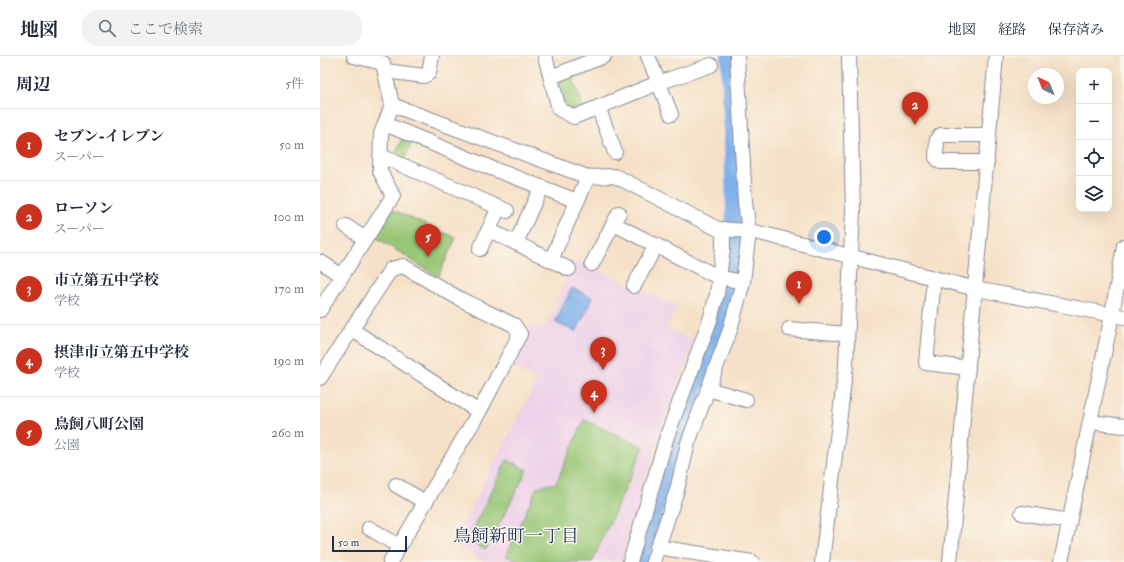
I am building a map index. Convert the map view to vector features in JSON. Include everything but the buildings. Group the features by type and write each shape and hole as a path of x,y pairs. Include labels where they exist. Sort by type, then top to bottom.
{"street":[{"path":"320,310 393,196 380,172 381,134 392,105 384,63 354,56"},
{"path":"385,71 424,76 428,73 432,56"},
{"path":"544,56 559,109 574,117 710,64"},
{"path":"551,78 604,56"},
{"path":"648,56 671,114"},
{"path":"630,562 667,436 710,320 717,294 723,247 734,230 745,202 737,56"},
{"path":"822,562 846,365 853,211 849,56"},
{"path":"950,562 996,56"},
{"path":"392,105 588,177 614,176 718,229 734,230 851,256 976,289 1118,316"},
{"path":"598,107 615,152"},
{"path":"385,124 577,201"},
{"path":"987,162 940,162 936,157 937,139 941,135 989,135"},
{"path":"380,156 503,209 489,230 480,249"},
{"path":"551,260 588,177"},
{"path":"516,243 541,187"},
{"path":"592,264 616,218 656,245 718,277 743,282"},
{"path":"346,226 365,239"},
{"path":"489,230 569,269"},
{"path":"653,562 677,490 688,443 730,330 743,282 734,230"},
{"path":"634,286 656,245"},
{"path":"1061,562 1090,422 1118,316 1124,246"},
{"path":"321,262 342,276"},
{"path":"320,378 391,269 403,266 460,299 514,325 520,334 479,412 390,562"},
{"path":"934,278 926,363 968,368"},
{"path":"351,329 479,412"},
{"path":"789,329 847,334"},
{"path":"708,389 746,400"},
{"path":"1090,422 1124,426"},
{"path":"667,436 688,443"},
{"path":"396,485 425,502"},
{"path":"1022,513 1069,522"},
{"path":"368,528 399,546"},
{"path":"657,547 752,562"}],"shaded area":[{"path":"576,260 678,306 666,329 694,340 656,446 622,562 485,562 453,543 537,380 510,366 531,326 544,330"}],"green space":[{"path":"571,73 585,110 578,113 564,107 558,84 560,77"},
{"path":"403,136 413,140 403,163 393,159"},
{"path":"391,209 456,238 438,277 374,236"},
{"path":"584,420 644,447 592,562 520,562 506,556 537,487 556,483"},
{"path":"507,460 527,470 486,550 467,540"}],"water":[{"path":"572,288 593,298 576,332 555,322"}],"waterway":[{"path":"639,562 680,427 716,329 728,288 735,210 730,56"}],"place":[{"name":"ローソン","path":"915,125"},
{"name":"鳥飼八町公園","path":"428,257"},
{"name":"セブン-イレブン","path":"799,304"},
{"name":"市立第五中学校","path":"603,370"},
{"name":"摂津市立第五中学校","path":"594,413"}],"district":[{"name":"鳥飼新町一丁目","path":"516,536"}]}
